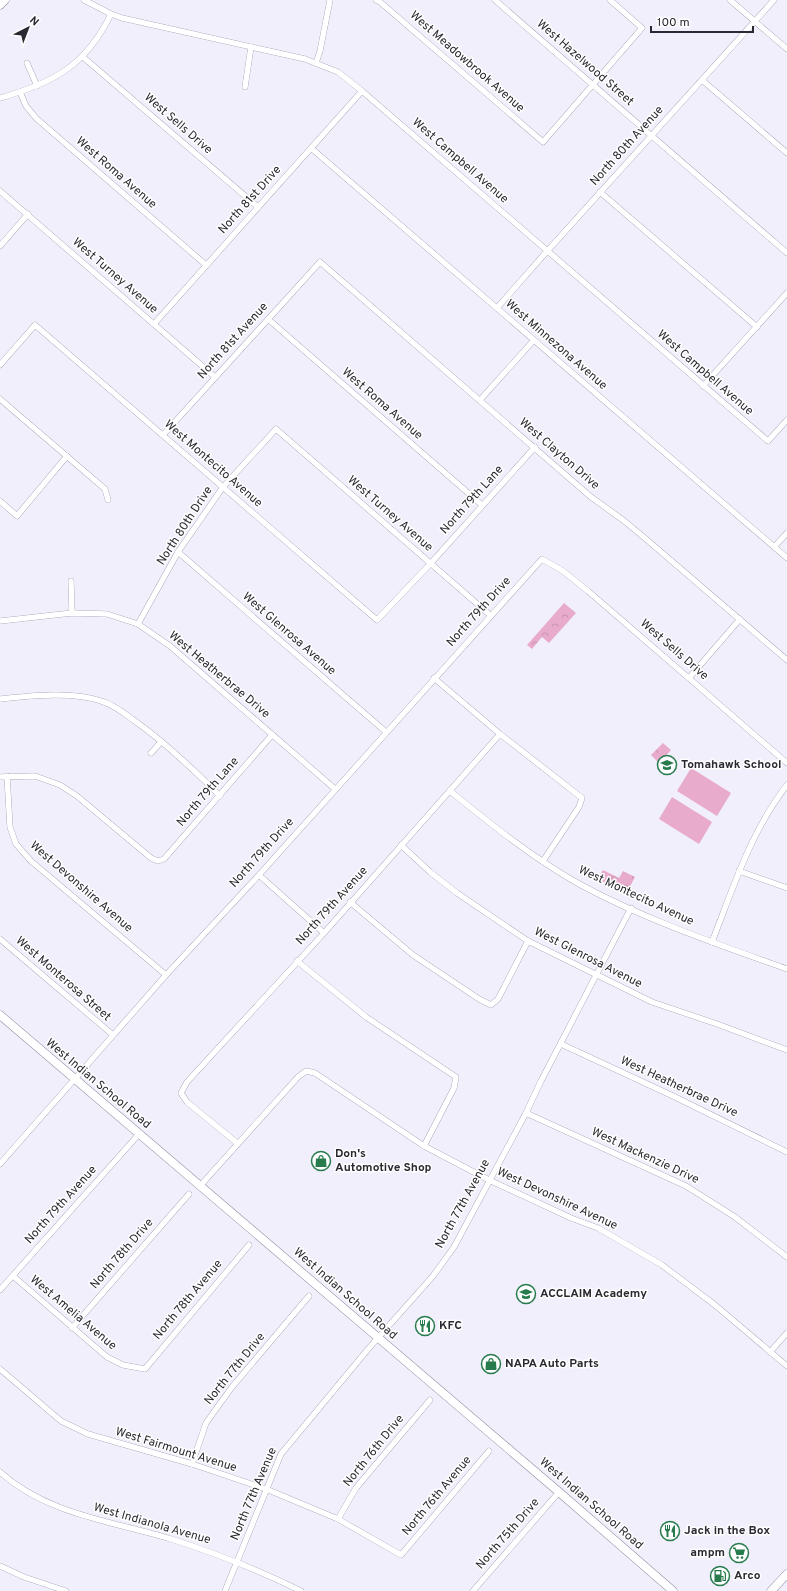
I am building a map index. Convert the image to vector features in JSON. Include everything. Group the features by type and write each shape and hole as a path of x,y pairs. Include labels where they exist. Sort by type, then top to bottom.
{"main road":[{"path":"0,5 5,0"},
{"name":"West Indian School Road","path":"0,1016 559,1492 673,1591"},
{"path":"771,1591 787,1574"}],"street":[{"name":"West Campbell Avenue","path":"84,0 110,14 134,21 305,59 338,72 362,91 768,441 787,420"},
{"path":"316,63 320,51 330,0"},
{"name":"West Meadowbrook Avenue","path":"376,0 543,142 592,85"},
{"name":"West Hazelwood Street","path":"495,0 787,253"},
{"path":"592,85 642,28 610,0"},
{"path":"730,0 787,49"},
{"name":"North 80th Avenue","path":"498,308 600,192 774,0"},
{"path":"0,98 36,86 59,75 83,56 97,38 110,14"},
{"path":"244,87 251,47"},
{"name":"West Sells Drive","path":"83,56 258,208"},
{"path":"27,63 36,86"},
{"path":"702,80 787,153"},
{"name":"North 81st Drive","path":"154,324 362,91"},
{"name":"West Roma Avenue","path":"20,92 26,106 37,119 206,265"},
{"name":"West Minnezona Avenue","path":"311,148 787,558"},
{"name":"West Turney Avenue","path":"0,191 215,377"},
{"path":"600,192 757,327"},
{"path":"0,246 28,214"},
{"name":"North 81st Avenue","path":"163,435 320,262"},
{"name":"West Clayton Drive","path":"320,262 591,497 646,539 787,660"},
{"path":"703,386 787,293"},
{"name":"West Roma Avenue","path":"268,319 482,505"},
{"name":"West Montecito Avenue","path":"0,365 35,326 377,620"},
{"path":"480,400 534,340"},
{"path":"0,399 105,489 108,500"},
{"name":"West Turney Avenue","path":"276,429 490,615"},
{"name":"North 80th Drive","path":"138,624 178,552 223,487 276,429"},
{"name":"North 79th Lane","path":"377,620 431,563 534,447"},
{"path":"0,501 17,516 66,456"},
{"path":"774,548 787,534"},
{"name":"West Glenrosa Avenue","path":"178,552 386,732"},
{"name":"West Sells Drive","path":"542,559 563,571 576,581 787,763"},
{"name":"North 79th Drive","path":"0,1164 166,975 259,874 490,615 542,559"},
{"path":"71,581 72,614"},
{"name":"West Heatherbrae Drive","path":"0,621 72,614 107,614 138,624 170,646 334,789"},
{"path":"689,678 740,619"},
{"path":"434,678 500,734 582,798 578,807 543,861"},
{"path":"0,699 46,695 72,696 100,700 119,710 146,728 220,796"},
{"name":"North 79th Avenue","path":"238,1143 187,1102 181,1093 187,1082 324,933 500,734"},
{"name":"North 79th Lane","path":"7,776 35,776 60,785 77,796 151,858 158,861 164,858 272,735"},
{"path":"151,753 161,742"},
{"path":"0,777 7,776"},
{"name":"West Devonshire Avenue","path":"7,776 10,826 16,844 31,860 166,975"},
{"path":"712,942 739,871 756,834 787,785"},
{"name":"West Montecito Avenue","path":"450,791 493,825 543,861 582,885 631,908 712,942 787,969"},
{"name":"West Glenrosa Avenue","path":"401,845 430,872 457,893 528,941 652,1002 787,1050"},
{"path":"739,871 787,888"},
{"path":"259,874 324,933"},
{"path":"350,902 413,955 491,1005 498,999 528,941"},
{"name":"North 77th Avenue","path":"225,1591 281,1454 432,1276 452,1250 526,1113 631,908"},
{"name":"West Monterosa Street","path":"0,939 113,1035"},
{"path":"297,962 366,1017 456,1077 454,1088 424,1146"},
{"name":"West Heatherbrae Drive","path":"561,1044 673,1096 787,1152"},
{"name":"West Devonshire Avenue","path":"238,1143 298,1077 306,1072 315,1073 424,1146 489,1180 571,1218 598,1228 662,1265 715,1304 787,1366"},
{"name":"West Mackenzie Drive","path":"526,1113 686,1186 735,1216 787,1257"},
{"name":"North 79th Avenue","path":"0,1290 139,1134"},
{"path":"200,1186 238,1143"},
{"name":"North 78th Drive","path":"72,1328 190,1194"},
{"name":"North 78th Avenue","path":"145,1369 249,1245"},
{"name":"West Amelia Avenue","path":"13,1276 107,1357 123,1365 145,1369"},
{"name":"North 77th Drive","path":"192,1464 206,1423 232,1387 309,1296"},
{"path":"770,1352 787,1333"},
{"name":"West Fairmount Avenue","path":"0,1369 61,1421 88,1434 192,1464 266,1489 338,1520 401,1555"},
{"name":"North 76th Drive","path":"338,1520 356,1488 430,1400"},
{"name":"North 76th Avenue","path":"401,1555 489,1451"},
{"name":"West Indianola Avenue","path":"0,1472 28,1493 55,1506 84,1516 170,1539 237,1562 301,1591"},
{"name":"North 75th Drive","path":"473,1591 559,1492"},
{"path":"0,1566 24,1577 66,1591"}],"green space":[{"path":"564,603 576,613 549,643 542,637 532,649 527,645"},
{"path":"663,743 671,750 659,763 651,755"},
{"path":"691,768 731,793 717,816 677,791"},
{"path":"672,797 712,822 699,844 659,819"},
{"path":"603,870 619,878 623,871 635,877 627,892 624,890 623,892 598,879"}],"place":[{"name":"Tomahawk School","path":"667,765"},
{"name":"Don's Automotive Shop","path":"321,1161"},
{"name":"ACCLAIM Academy","path":"526,1294"},
{"name":"KFC","path":"425,1326"},
{"name":"NAPA Auto Parts","path":"491,1364"},
{"name":"Jack in the Box","path":"670,1531"},
{"name":"ampm","path":"739,1553"},
{"name":"Arco","path":"720,1576"}]}
